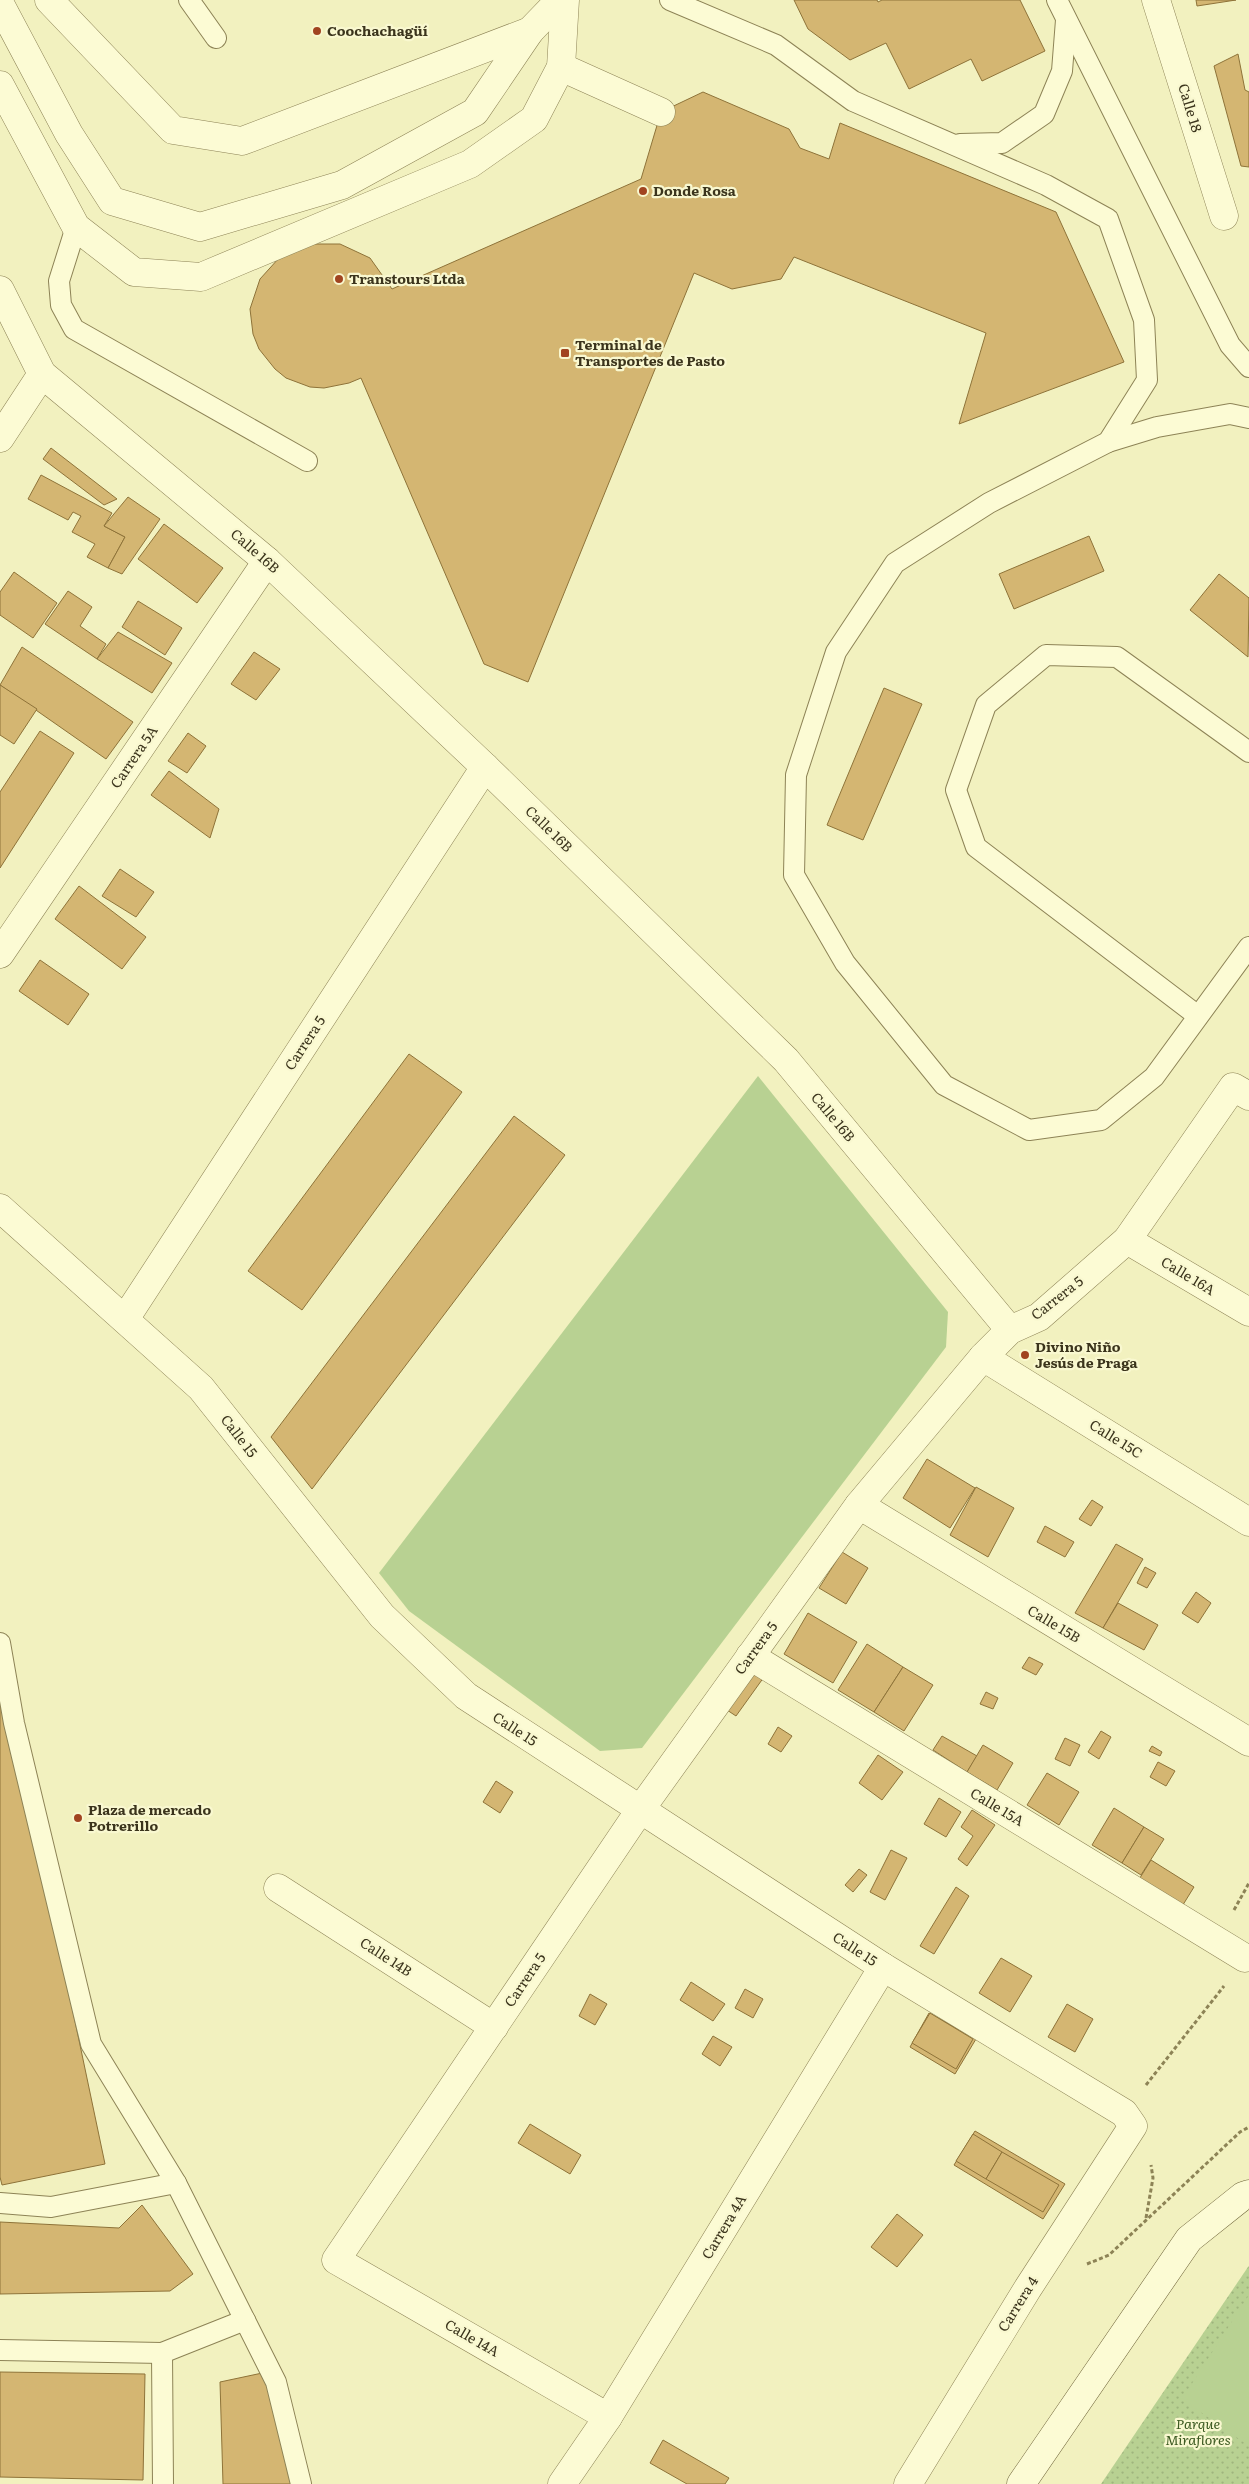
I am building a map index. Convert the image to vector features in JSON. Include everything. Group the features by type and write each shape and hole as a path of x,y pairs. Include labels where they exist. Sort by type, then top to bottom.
{"street":[{"path":"49,0 173,130 242,142 530,31"},
{"path":"0,4 69,134 112,201 200,226 342,185 475,112 530,31 560,0"},
{"path":"0,85 76,226 134,272 202,277 306,239 470,164 534,119 561,67 565,0"},
{"name":"Calle 18","path":"1156,0 1224,216"},
{"path":"561,67 661,112"},
{"path":"0,290 42,374 0,438"},
{"name":"Calle 16B","path":"42,374 267,561 485,767 786,1060 1010,1330"},
{"name":"Carrera 5A","path":"0,954 267,561"},
{"name":"Carrera 5","path":"125,1319 485,767"},
{"name":"Carrera 5","path":"336,2260 640,1810 859,1505 983,1357 1010,1330 1039,1317 1127,1240 1241,1092"},
{"name":"Calle 15","path":"0,1208 201,1388 382,1616 459,1690 883,1967 1128,2119"},
{"name":"Calle 16A","path":"1127,1240 1249,1312"},
{"name":"Calle 15C","path":"983,1357 1249,1522"},
{"name":"Calle 15B","path":"859,1505 1249,1742"},
{"name":"Calle 15A","path":"750,1656 1245,1958"},
{"name":"Calle 14B","path":"278,1888 494,2026"},
{"name":"Carrera 4A","path":"562,2484 608,2417 883,1967"},
{"name":"Carrera 4","path":"908,2484 1028,2288 1128,2119"},
{"path":"1021,2484 1189,2239 1243,2196 1249,2194"},
{"name":"Calle 14A","path":"336,2260 608,2417"}],"lane":[{"path":"189,0 216,38"},
{"path":"670,0 776,45 852,101 1046,185 1108,219 1144,320 1148,380 1108,442"},
{"path":"1057,0 1230,345 1249,367"},
{"path":"953,144 1002,143 1044,114 1062,70 1066,20"},
{"path":"76,226 59,280 62,305 74,329 307,462"},
{"path":"1249,418 1230,414 1157,427 1108,442 989,503 895,563 836,652 796,775 794,875 845,963 944,1085 1029,1130 1101,1120 1154,1077 1249,947"},
{"path":"1198,1016 976,847 956,790 986,704 1046,655 1117,657 1249,752"},
{"path":"0,1643 14,1723 91,2044 176,2183 276,2382 301,2484"},
{"path":"0,2203 51,2207 176,2183"},
{"path":"0,2350 162,2353 245,2320"},
{"path":"162,2353 163,2484"}],"path":[{"path":"1128,2119 1245,1958"},
{"path":"1082,2266 1109,2256 1240,2132 1249,2127"}],"green space":[{"path":"758,1076 948,1312 946,1347 642,1748 600,1751 409,1611 379,1573"},
{"name":"Parque Miraflores","path":"1248,2267 1249,2484 1101,2484"},
{"path":"1249,2295 1249,2446 1182,2399"}],"building":[{"path":"794,0 877,0 878,2 882,0 1020,0 1045,51 982,81 971,59 909,89 886,43 850,60 808,29"},
{"path":"1196,0 1236,0 1197,6"},
{"path":"1238,54 1245,90 1249,92 1249,167 1241,166 1214,66"},
{"path":"703,92 789,129 800,148 829,159 840,123 1056,212 1124,362 959,424 986,333 794,257 781,279 732,289 694,273 528,682 484,664 361,378 349,383 324,388 310,387 286,378 275,369 259,349 253,334 250,309 260,279 279,258 307,244 340,244 370,258 392,289 641,179 661,112"},
{"path":"51,448 117,499 104,505 43,459"},
{"path":"41,475 112,513 104,526 125,537 108,568 87,557 95,544 72,532 81,516 73,512 68,520 28,499"},
{"path":"128,497 160,519 122,574 108,568 125,537 104,526"},
{"path":"164,524 223,568 197,603 138,559"},
{"path":"1089,536 1104,571 1014,609 999,574"},
{"path":"14,572 57,603 33,638 0,615 0,592"},
{"path":"1219,574 1249,598 1248,657 1190,610"},
{"path":"68,591 92,607 80,626 106,644 97,659 45,624"},
{"path":"138,601 182,628 165,655 122,627"},
{"path":"118,632 172,663 152,693 97,659"},
{"path":"22,647 133,722 106,759 0,685"},
{"path":"254,652 280,669 256,700 231,684"},
{"path":"0,685 37,709 14,744 0,735"},
{"path":"884,688 922,704 863,840 827,825"},
{"path":"40,731 74,753 0,868 0,792"},
{"path":"188,733 206,746 187,773 168,761"},
{"path":"169,771 219,809 210,838 151,795"},
{"path":"120,869 154,892 136,917 102,896"},
{"path":"79,886 146,937 122,969 55,919"},
{"path":"40,960 89,994 68,1025 19,991"},
{"path":"409,1054 462,1092 302,1310 248,1271"},
{"path":"514,1116 565,1155 312,1489 271,1437"},
{"path":"927,1459 975,1488 950,1528 903,1498"},
{"path":"976,1487 1014,1508 988,1557 950,1535"},
{"path":"1092,1500 1103,1507 1091,1526 1079,1519"},
{"path":"1045,1526 1074,1542 1065,1557 1037,1542"},
{"path":"1116,1544 1143,1559 1103,1628 1075,1613"},
{"path":"842,1552 868,1568 846,1604 819,1588"},
{"path":"1145,1567 1156,1573 1147,1588 1137,1583"},
{"path":"1196,1592 1211,1603 1198,1623 1182,1613"},
{"path":"1118,1603 1158,1625 1144,1650 1103,1628"},
{"path":"808,1613 857,1642 833,1683 784,1654"},
{"path":"867,1644 903,1667 874,1712 838,1690"},
{"path":"1029,1657 1043,1664 1036,1675 1022,1668"},
{"path":"0,1664 105,2164 2,2185 0,2177"},
{"path":"903,1667 933,1685 904,1731 874,1712"},
{"path":"750,1673 764,1677 736,1716 724,1708"},
{"path":"986,1692 998,1698 993,1709 980,1704"},
{"path":"778,1727 792,1736 781,1752 768,1744"},
{"path":"1101,1731 1111,1737 1099,1759 1088,1752"},
{"path":"942,1736 977,1756 967,1772 933,1750"},
{"path":"1065,1738 1080,1745 1070,1766 1055,1759"},
{"path":"983,1745 1013,1763 997,1790 967,1772"},
{"path":"1152,1746 1162,1752 1160,1756 1149,1751"},
{"path":"878,1755 903,1772 882,1800 859,1783"},
{"path":"1158,1762 1175,1771 1166,1786 1150,1777"},
{"path":"1047,1773 1079,1792 1059,1825 1027,1805"},
{"path":"496,1781 513,1792 500,1813 483,1802"},
{"path":"939,1798 961,1812 946,1837 924,1824"},
{"path":"1114,1808 1144,1827 1122,1863 1092,1845"},
{"path":"972,1810 995,1825 967,1866 958,1859 973,1836 961,1827"},
{"path":"1144,1827 1164,1839 1141,1875 1122,1863"},
{"path":"891,1850 907,1858 885,1900 870,1892"},
{"path":"1151,1860 1194,1887 1181,1908 1138,1881"},
{"path":"859,1869 867,1875 853,1892 845,1885"},
{"path":"956,1887 969,1896 934,1954 920,1946"},
{"path":"1001,1958 1032,1976 1010,2012 979,1993"},
{"path":"691,1982 725,2004 713,2021 680,2000"},
{"path":"745,1989 763,1999 753,2018 735,2008"},
{"path":"590,1994 607,2004 595,2025 579,2016"},
{"path":"1067,2004 1093,2019 1075,2052 1048,2037"},
{"path":"929,2013 976,2039 955,2074 910,2047"},
{"path":"930,2013 973,2039 956,2069 912,2043"},
{"path":"713,2036 732,2047 720,2066 702,2054"},
{"path":"530,2124 581,2155 570,2174 518,2143"},
{"path":"975,2131 1065,2184 1043,2219 954,2165"},
{"path":"973,2134 1002,2152 986,2179 956,2161"},
{"path":"1002,2152 1059,2185 1043,2212 986,2179"},
{"path":"142,2205 193,2274 170,2291 0,2294 0,2222 119,2228"},
{"path":"897,2214 923,2235 897,2267 871,2247"},
{"path":"0,2372 145,2374 143,2480 0,2477"},
{"path":"267,2372 291,2484 223,2484 220,2382"},
{"path":"663,2440 729,2478 725,2484 687,2484 650,2463"}],"place":[{"name":"Coochachagüí","path":"317,31"},
{"name":"Donde Rosa","path":"643,191"},
{"name":"Transtours Ltda","path":"339,279"},
{"name":"Terminal de Transportes de Pasto","path":"565,353"},
{"name":"Divino Niño Jesús de Praga","path":"1025,1355"},
{"name":"Plaza de mercado Potrerillo","path":"78,1818"}]}
